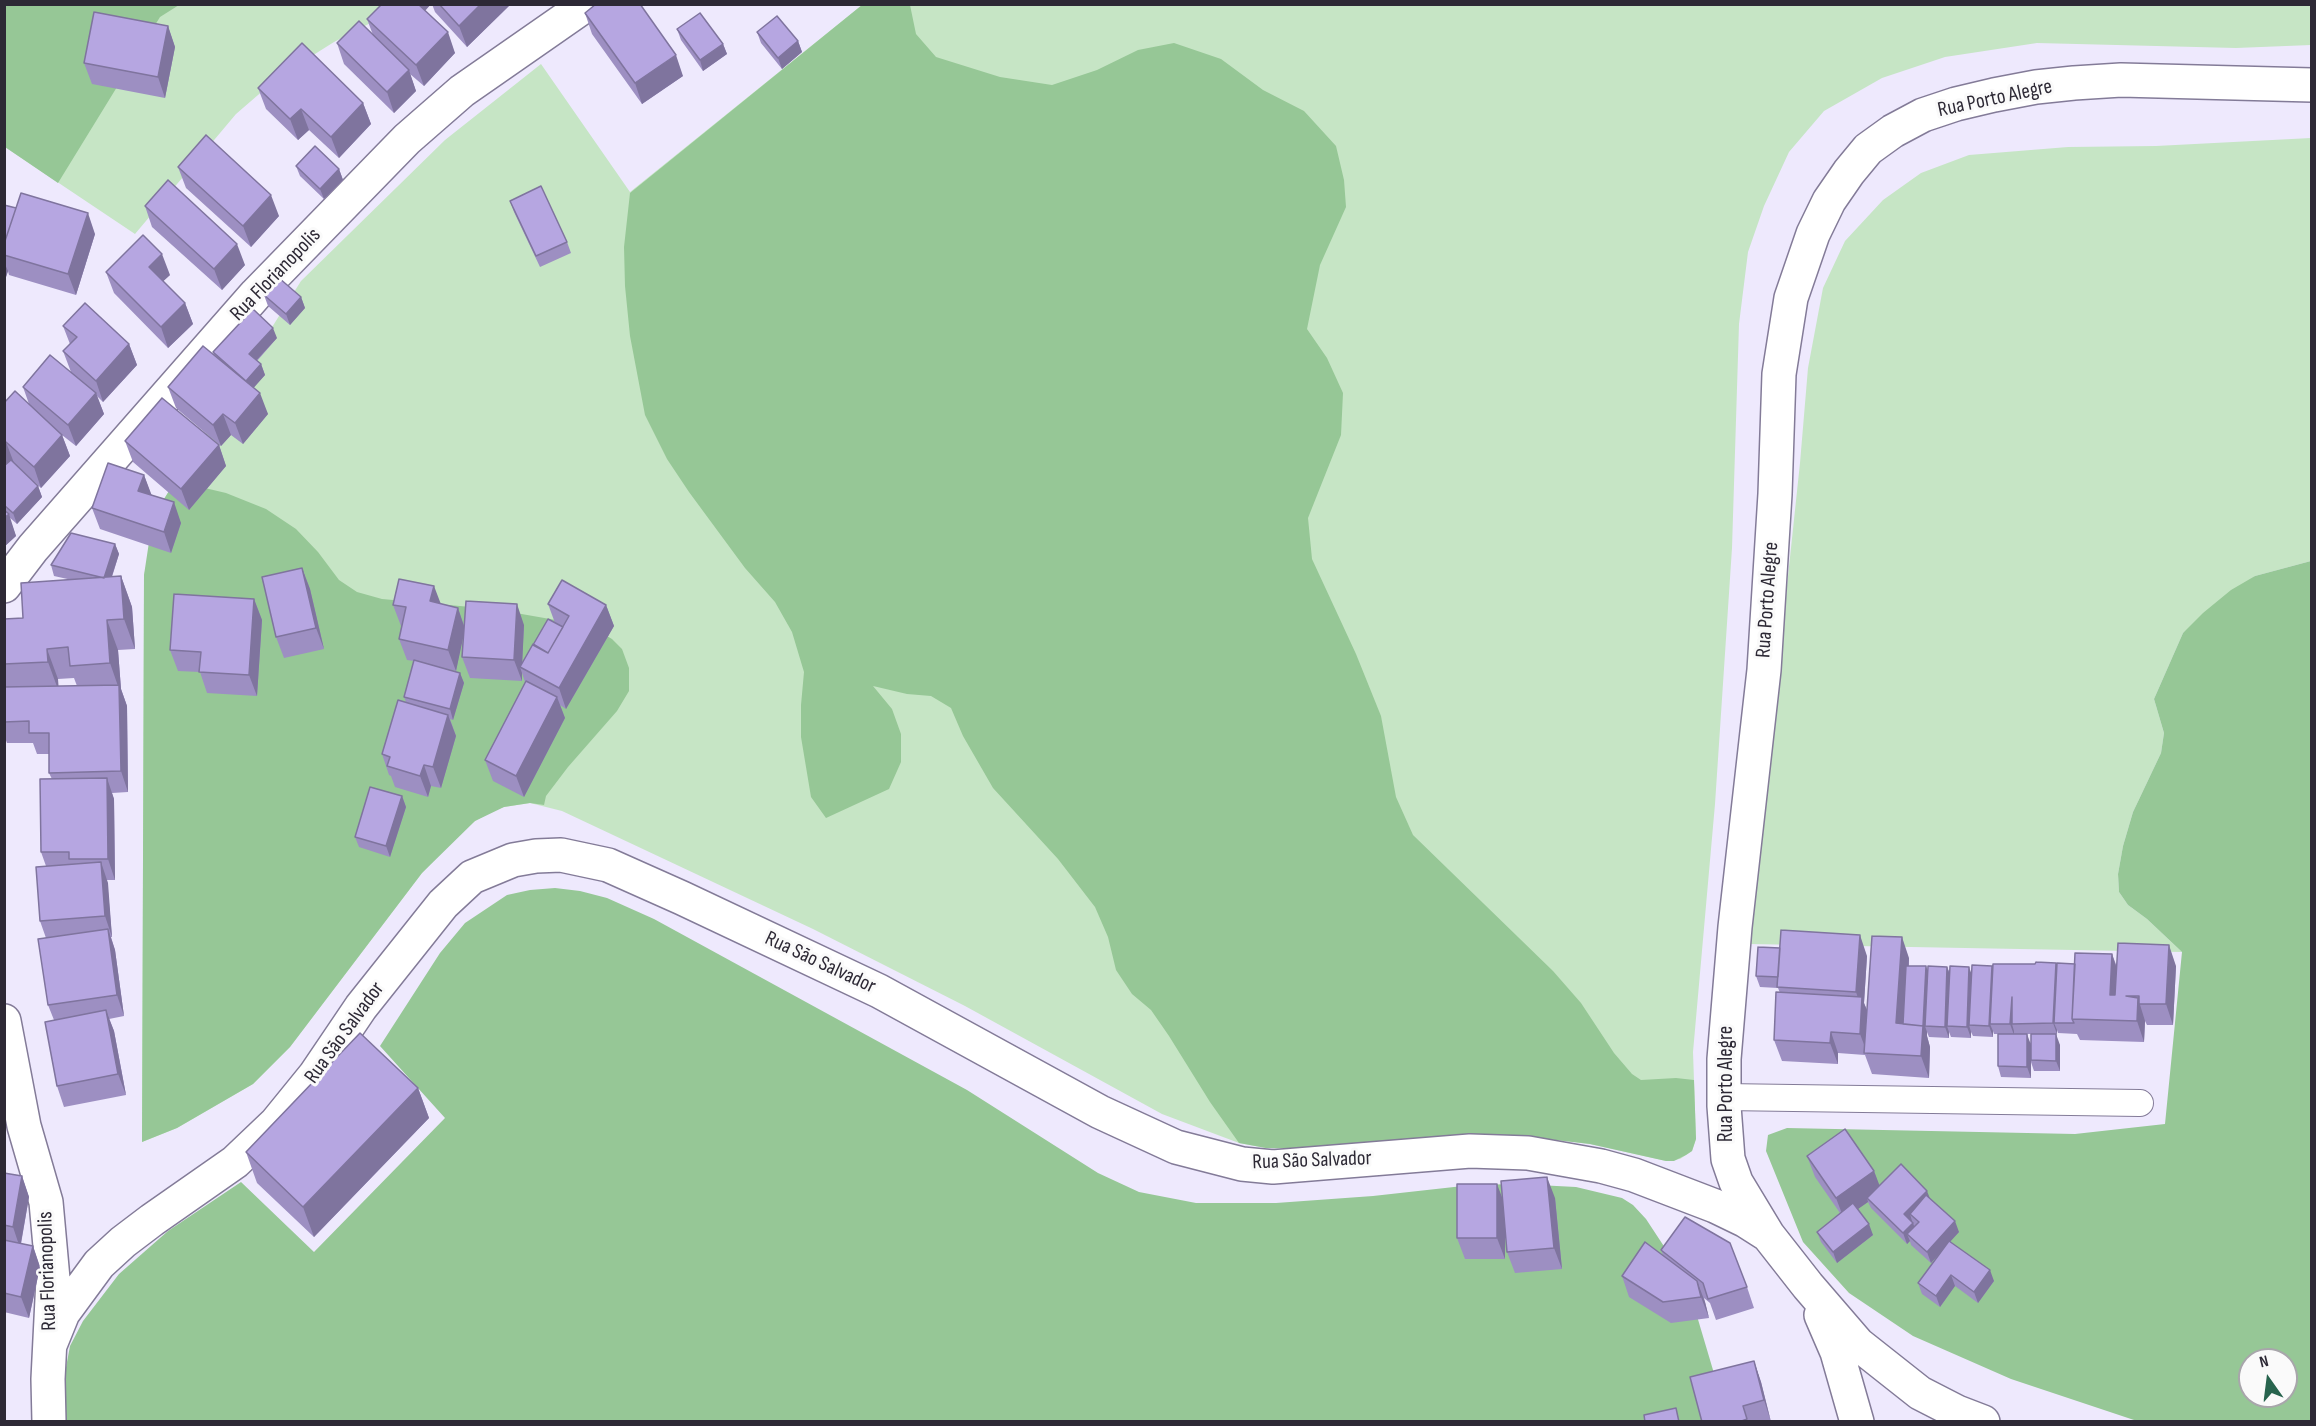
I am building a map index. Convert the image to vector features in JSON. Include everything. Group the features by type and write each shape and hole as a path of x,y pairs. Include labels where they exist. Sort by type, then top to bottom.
{"street":[{"name":"Rua Florianopolis","path":"4,586 33,548 256,294 407,139 462,91 587,4"},
{"name":"Rua Porto Alegre","path":"1979,1420 1920,1393 1858,1344 1768,1235 1736,1182 1727,1152 1724,1059 1735,927 1764,670 1775,494 1779,374 1791,298 1800,265 1829,201 1868,149 1913,120 1956,104 2036,87 2121,80 2312,85"},
{"name":"Rua São Salvador","path":"50,1345 63,1313 99,1264 144,1226 235,1162 276,1123 315,1075 361,1007 443,904 472,877 513,860 536,856 561,855 608,865 682,898 879,991 1110,1117 1176,1147 1211,1158 1273,1167 1470,1151 1528,1153 1601,1166 1660,1184 1726,1211 1768,1235"},
{"name":"Rua Florianopolis","path":"4,1022 24,1126 46,1202 53,1279 49,1422"},
{"path":"1660,1184 1683,1183 1702,1176 1727,1152"},
{"path":"1808,1286 1837,1352 1857,1422"},
{"name":"Rua Porto Alegre","path":"1920,1422 1949,1418 1979,1420"}],"lane":[{"path":"1724,1097 2140,1103"}],"green space":[{"path":"4,5 405,5 334,42 280,76 236,114 135,234 5,147"},
{"path":"4,5 179,5 160,17 58,183 5,147"},
{"path":"862,5 2311,5 2311,45 2236,48 2037,43 1945,57 1882,78 1824,111 1789,152 1764,206 1748,252 1739,324 1732,548 1715,804 1693,1052 1696,1139 1692,1151 1680,1159 1666,1161 1590,1144 1522,1136 1483,1135 1266,1148 1239,1143 1162,1114 965,1006 813,929 562,811 530,803 493,811 475,821 454,839 422,873 290,1047 253,1084 177,1128 142,1142 144,575 161,504 301,281 445,140 541,64 630,192"},
{"path":"862,5 910,5 916,34 936,57 1000,77 1052,85 1097,70 1138,50 1174,43 1221,59 1263,90 1304,111 1336,146 1344,180 1346,207 1320,265 1307,329 1327,358 1343,393 1341,435 1308,518 1312,559 1356,654 1381,716 1396,797 1413,835 1553,971 1581,1003 1614,1053 1632,1074 1641,1080 1676,1078 1694,1080 1696,1139 1692,1151 1674,1161 1666,1161 1590,1144 1522,1136 1483,1135 1298,1149 1266,1148 1239,1143 1151,1010 1132,994 1116,970 1108,937 1095,907 1058,859 993,788 963,736 951,708 931,696 907,694 873,686 892,709 901,734 901,762 889,789 826,818 811,797 801,737 804,672 792,632 775,602 745,568 689,492 667,459 645,415 630,336 624,247 630,193"},
{"path":"2311,138 2311,561 2255,576 2183,633 2154,699 2164,733 2161,753 2133,812 2118,874 2119,892 2128,905 2147,919 2182,952 1749,944 1808,368 1823,288 1845,241 1883,200 1921,173 1969,155 2068,147 2156,146"},
{"path":"175,481 226,493 266,509 296,529 318,552 339,580 357,592 382,599 493,609 590,626 612,639 622,649 629,668 629,691 617,711 546,796 544,805 530,803 504,807 475,821 422,873 290,1047 253,1084 177,1128 142,1142 144,575 151,529 161,504"},
{"path":"2311,561 2311,1421 2137,1421 2011,1379 1913,1336 1849,1293 1803,1242 1766,1151 1768,1135 1787,1128 2075,1134 2165,1124 2182,952 2147,919 2128,905 2119,892 2118,874 2133,812 2161,753 2164,733 2154,699 2183,633 2231,590 2255,576"},
{"path":"555,888 607,898 654,919 967,1090 1098,1173 1139,1192 1196,1203 1276,1203 1373,1196 1472,1185 1518,1184 1576,1187 1622,1198 1633,1205 1646,1219 1671,1257 1694,1306 1713,1370 1724,1421 65,1422 64,1378 70,1346 83,1321 119,1274 168,1231 241,1182 314,1252 445,1118 380,1046 440,953 465,923 507,895"}],"building":[{"path":"382,4 418,4 448,32 416,65 367,19"},
{"path":"439,4 481,4 459,26"},
{"path":"596,4 640,4 676,55 635,83 585,13"},
{"path":"94,12 168,26 158,77 84,63"},
{"path":"700,13 723,44 700,60 677,29"},
{"path":"777,16 798,41 778,58 757,32"},
{"path":"359,21 409,70 387,92 337,43"},
{"path":"302,43 363,103 331,137 301,109 290,119 258,88"},
{"path":"206,135 271,195 243,226 178,167"},
{"path":"315,146 339,169 320,189 296,166"},
{"path":"168,180 237,244 214,269 145,206"},
{"path":"541,186 567,242 536,256 510,201"},
{"path":"21,193 88,213 68,274 4,255 4,244"},
{"path":"4,205 16,208 4,244"},
{"path":"143,235 162,254 149,267 185,303 161,327 106,272"},
{"path":"279,278 301,297 286,314 264,295"},
{"path":"85,303 129,344 96,381 63,351 77,337 63,326"},
{"path":"253,309 273,328 249,354 261,364 246,381 213,352"},
{"path":"203,346 260,393 235,423 223,414 213,425 168,387"},
{"path":"50,355 96,393 68,425 23,387"},
{"path":"15,391 62,435 34,467 6,442 4,444 4,403"},
{"path":"162,398 219,445 181,489 125,441"},
{"path":"11,460 38,486 13,513 4,505 4,466"},
{"path":"108,463 144,475 138,491 174,502 164,532 92,508"},
{"path":"71,533 115,544 104,578 51,565"},
{"path":"302,568 316,628 276,637 262,577"},
{"path":"121,576 124,619 107,620 110,663 70,666 68,647 47,649 48,662 4,664 4,619 23,618 21,583"},
{"path":"399,579 434,586 430,601 458,608 448,650 399,639 406,607 393,605"},
{"path":"562,580 606,605 559,688 520,667 533,644 548,653 569,616 548,604"},
{"path":"174,594 254,599 249,675 199,672 201,652 170,650"},
{"path":"466,601 517,604 514,660 462,657"},
{"path":"548,619 563,627 548,653 533,645"},
{"path":"414,660 460,673 450,709 404,697"},
{"path":"526,681 557,697 516,776 485,760"},
{"path":"119,685 121,771 49,773 49,733 29,733 29,721 4,722 4,687"},
{"path":"398,700 448,715 433,767 424,765 420,776 387,766 390,757 382,754"},
{"path":"107,778 108,859 69,859 69,852 41,852 40,779"},
{"path":"370,787 402,796 386,846 355,837"},
{"path":"101,862 105,916 40,921 36,867"},
{"path":"108,929 117,995 48,1005 38,939"},
{"path":"1781,930 1860,935 1856,992 1777,987"},
{"path":"1872,936 1902,937 1896,1023 1923,1026 1921,1056 1864,1053"},
{"path":"2118,943 2169,945 2166,1004 2139,1004 2139,996 2126,996 2138,998 2137,1021 2072,1019 2075,953 2112,954 2110,995 2115,995"},
{"path":"1758,947 1780,948 1778,977 1756,976"},
{"path":"2036,962 2056,963 2053,1023 2012,1024 2012,997 2010,1024 1990,1024 1993,964 2035,964"},
{"path":"2057,963 2075,964 2072,1019 2074,1023 2054,1023"},
{"path":"1972,965 1992,966 1989,1026 1969,1025"},
{"path":"1906,966 1926,966 1923,1026 1903,1024"},
{"path":"1928,966 1947,967 1945,1027 1925,1026"},
{"path":"1950,966 1969,967 1967,1027 1947,1026"},
{"path":"1776,992 1862,997 1860,1034 1831,1032 1830,1043 1774,1040"},
{"path":"106,1010 118,1074 57,1086 45,1022"},
{"path":"360,1033 418,1088 303,1207 246,1152"},
{"path":"1998,1034 2027,1034 2027,1067 1998,1066"},
{"path":"2031,1034 2056,1034 2056,1061 2031,1060"},
{"path":"1845,1129 1874,1171 1836,1198 1807,1156"},
{"path":"1901,1164 1927,1191 1904,1214 1913,1223 1903,1233 1867,1198"},
{"path":"4,1173 22,1176 13,1227 4,1225"},
{"path":"1547,1177 1554,1248 1507,1252 1501,1181"},
{"path":"1457,1184 1497,1184 1497,1238 1457,1238"},
{"path":"1926,1195 1955,1221 1927,1252 1907,1234 1919,1222 1910,1214"},
{"path":"1853,1203 1869,1224 1833,1252 1817,1232"},
{"path":"1685,1217 1730,1243 1747,1287 1708,1299 1703,1283 1661,1250"},
{"path":"4,1240 33,1246 21,1297 4,1293"},
{"path":"1949,1241 1990,1270 1974,1292 1951,1275 1936,1296 1918,1283"},
{"path":"1645,1242 1697,1281 1701,1297 1663,1302 1622,1276"},
{"path":"1754,1361 1764,1400 1743,1406 1747,1419 1739,1422 1702,1422 1690,1377"},
{"path":"1676,1408 1679,1422 1645,1422 1644,1415"}]}
